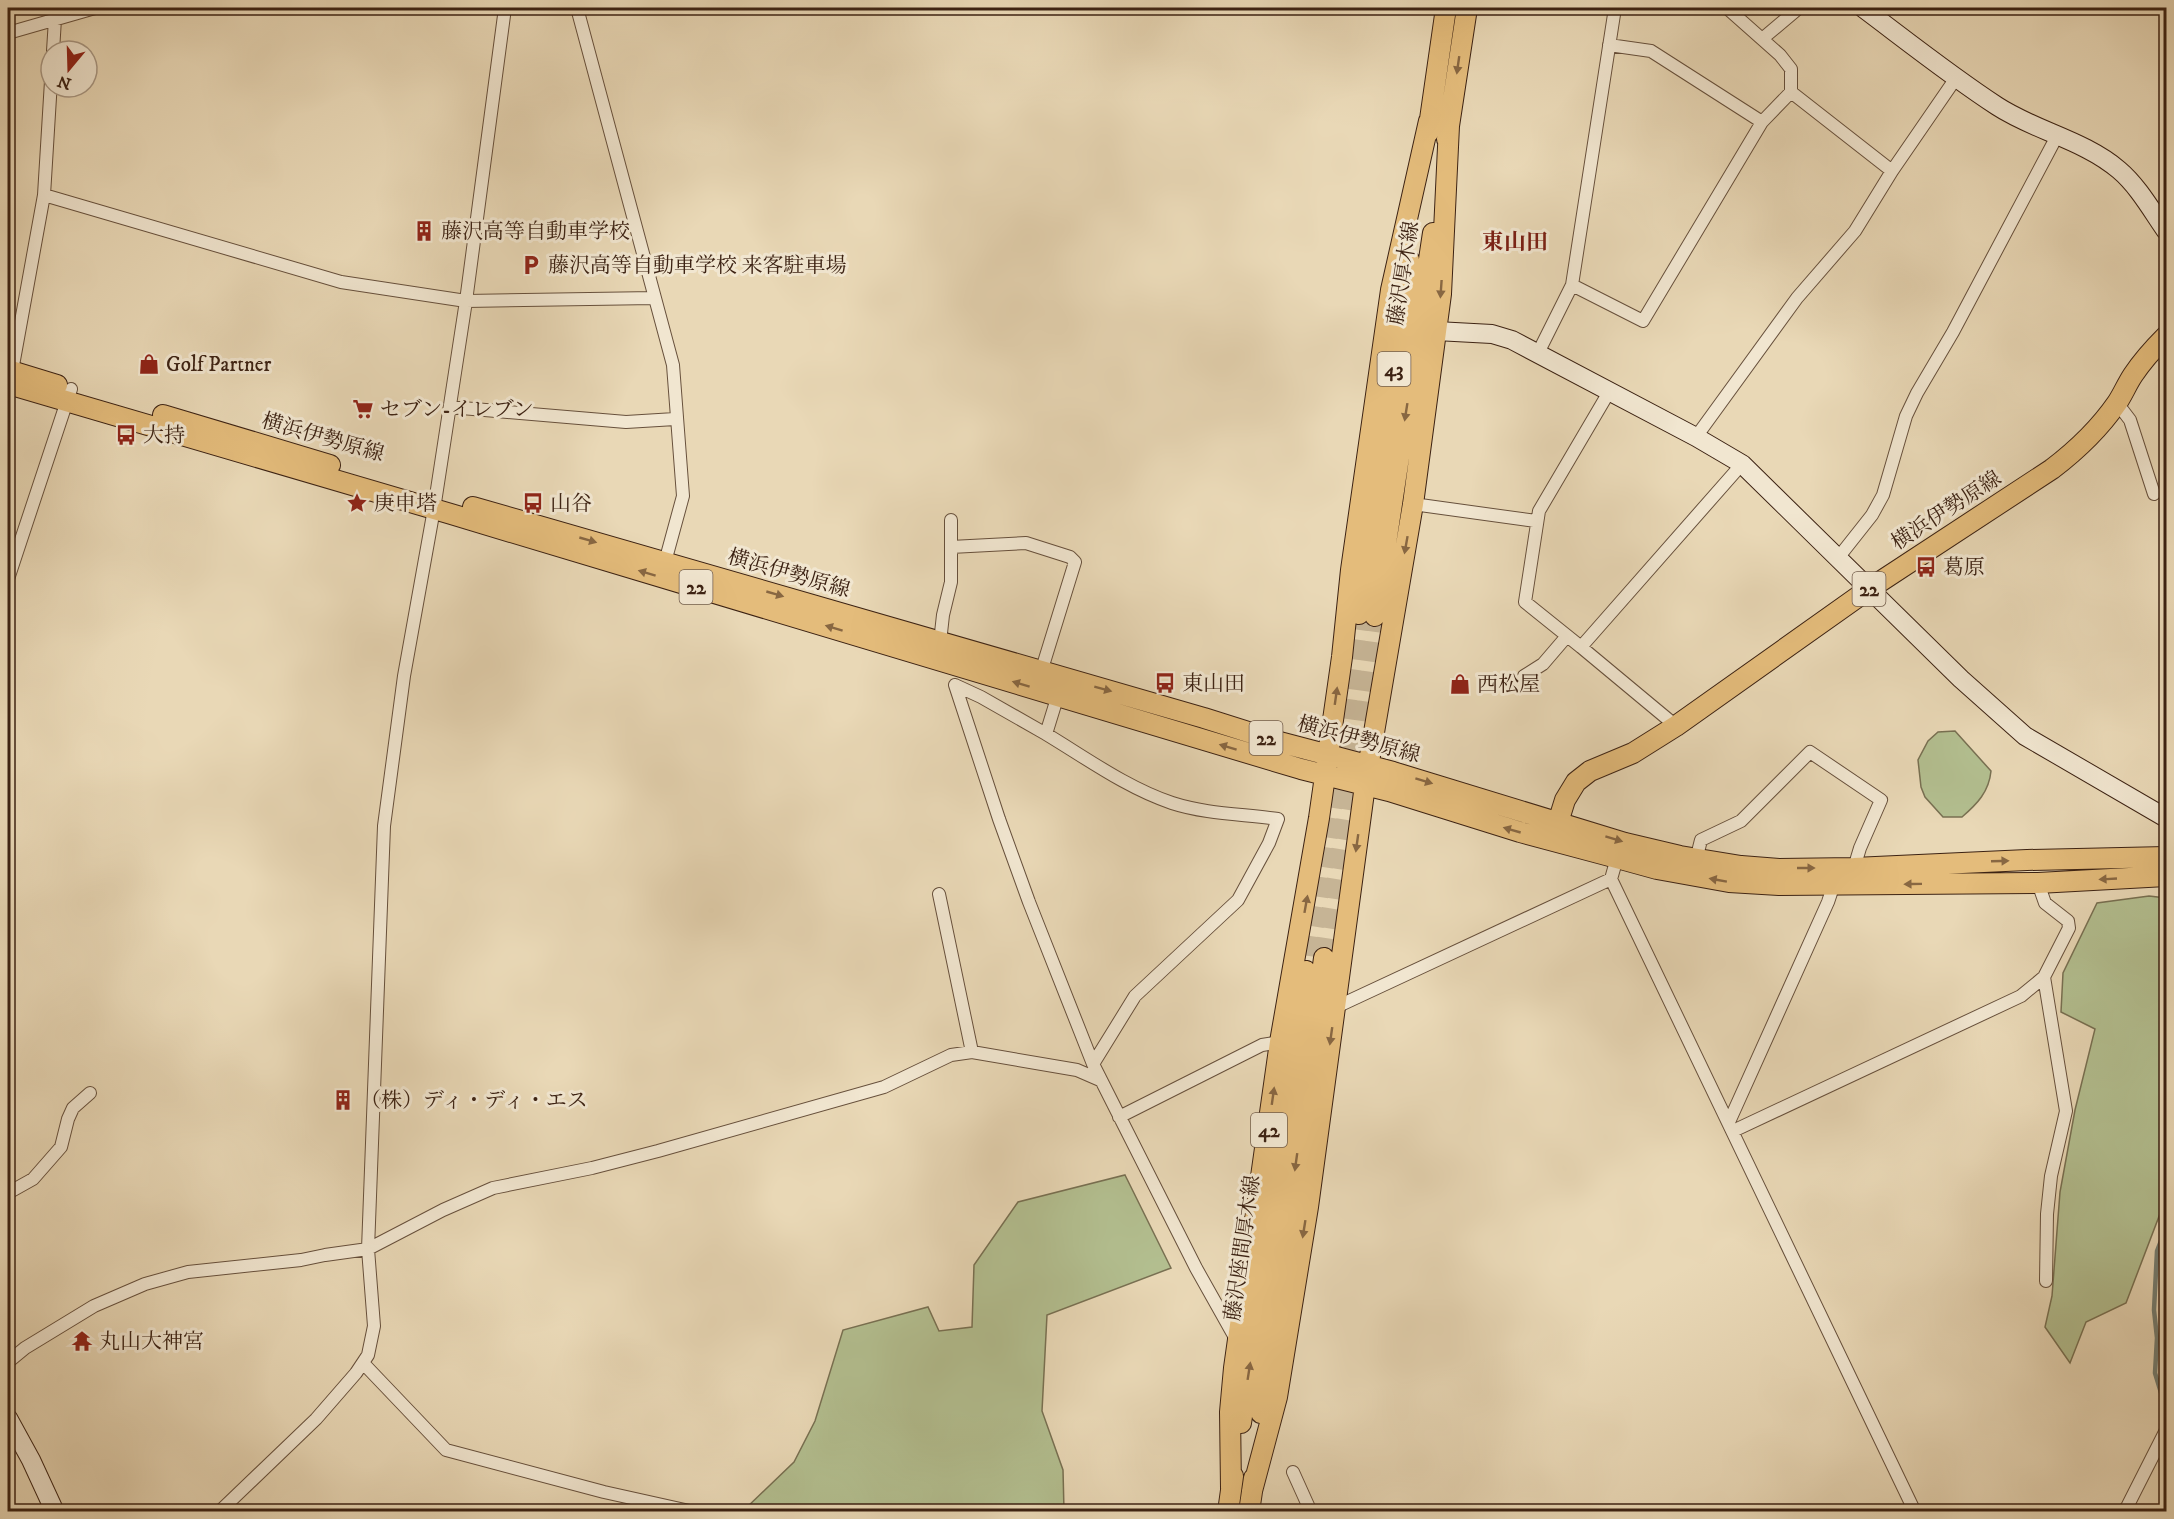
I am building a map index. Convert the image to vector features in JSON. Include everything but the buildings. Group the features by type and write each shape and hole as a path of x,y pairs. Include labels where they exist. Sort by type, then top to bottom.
{"main road":[{"name":"藤沢厚木線","path":"1446,8 1429,121 1367,616 1467,8"},
{"path":"1324,775 1391,290 1429,121"},
{"path":"1365,785 1413,504 1441,294 1449,126"},
{"name":"横浜伊勢原線","path":"1555,831 1565,800 1576,782 1590,771 1633,753 1676,726 1869,589 2073,454 2117,403 2133,375 2166,336"},
{"name":"横浜伊勢原線","path":"9,375 69,395 435,502 1324,775 1555,831 1625,843 1696,860 1779,869 2166,857"},
{"name":"横浜伊勢原線","path":"435,502 665,562 1283,743 1368,765 1555,831 1617,858 1658,869 1729,882 1779,885 2038,883 2166,876"},
{"name":"42","path":"1231,1488 1230,1412 1238,1342 1280,1042 1310,883 1324,775"},
{"name":"42","path":"1252,1491 1279,1385 1308,1207 1365,785"},
{"name":"藤沢座間厚木線","path":"1228,1512 1316,957 1249,1512"}],"street":[{"path":"8,33 95,8"},
{"path":"219,1512 315,1419 363,1363 368,1355 374,1326 368,1249 384,826 404,676 435,502 466,301 505,8"},
{"path":"577,8 673,365 675,419 683,496 665,562"},
{"path":"1538,353 1572,285 1615,8"},
{"path":"1572,285 1643,321 1762,122 1791,92 1791,69 1780,55 1728,8"},
{"path":"1762,39 1799,8"},
{"path":"1863,8 1956,78 2006,112 2087,150 2118,169 2129,180 2166,231"},
{"path":"54,39 55,19"},
{"path":"1609,45 1651,51 1762,122"},
{"path":"1696,437 1797,298 1855,231 1892,171 1956,78"},
{"path":"1791,92 1892,171"},
{"path":"9,375 44,195 50,99"},
{"path":"1838,558 1872,515 1883,495 1906,416 1917,393 1953,332 2057,136"},
{"path":"44,195 341,282 466,301 654,298"},
{"path":"1436,331 1492,334 1512,340 1696,437 1742,464 1961,679 2025,736 2166,818"},
{"path":"1609,392 1539,511 1525,602 1676,726"},
{"path":"8,579 69,395"},
{"path":"2117,403 2130,420 2154,494"},
{"path":"450,407 626,422 675,419"},
{"path":"1581,647 1742,464"},
{"path":"1413,504 1536,521"},
{"path":"940,642 943,615 951,582 951,520"},
{"path":"951,547 1026,543 1070,557 1075,561 1041,672"},
{"path":"1524,676 1543,664 1567,636"},
{"path":"1093,1064 1135,996 1238,900 1269,843 1278,819 1209,812 1171,803 1127,782 981,697 955,685 1006,840 1093,1064 1196,1268 1238,1342"},
{"path":"1046,734 1058,695"},
{"path":"1696,860 1701,840 1741,821 1810,752 1881,800 1860,848 1854,868"},
{"path":"1617,858 1611,879 1915,1512"},
{"path":"1334,1008 1611,879"},
{"path":"1731,1127 2021,996 2044,977 2069,928 2068,921 2045,903 2038,883"},
{"path":"1731,1127 1831,893 1830,885"},
{"path":"939,894 972,1052"},
{"path":"2044,977 2066,1111 2051,1176 2047,1214 2046,1281"},
{"path":"1119,1116 1262,1045 1280,1042"},
{"path":"8,1362 25,1348 94,1306 145,1284 188,1272 301,1260 325,1254 368,1249 443,1210 493,1188 592,1168 708,1138 884,1087 951,1054 972,1052 1077,1070 1100,1080"},
{"path":"8,1193 33,1179 61,1147 73,1108 90,1093"},
{"path":"363,1363 446,1450 604,1492 694,1512"},
{"path":"8,1418 55,1512"},
{"path":"2122,1512 2127,1507 2166,1430"},
{"path":"1293,1472 1311,1512"}],"green space":[{"path":"1955,731 1991,771 1985,791 1973,807 1962,817 1943,817 1925,797 1921,787 1918,760 1928,741 1938,732"},
{"path":"2149,896 2166,898 2166,1198 2126,1303 2086,1322 2070,1363 2045,1327 2052,1296 2060,1192 2075,1110 2095,1029 2061,1012 2063,973 2097,903"},
{"path":"1125,1175 1171,1268 1047,1315 1042,1411 1063,1470 1064,1511 743,1511 794,1462 815,1421 843,1330 928,1307 939,1331 972,1327 974,1265 1018,1202"}],"waterway":[{"path":"2166,1228 2157,1251 2154,1310 2157,1338 2155,1373 2166,1409"}],"tunnel":[{"path":"1309,956 1359,616"},
{"path":"1324,958 1354,773 1375,616"}],"place":[{"name":"藤沢高等自動車学校","path":"424,231"},
{"name":"藤沢高等自動車学校 来客駐車場","path":"531,265"},
{"name":"Golf Partner","path":"149,364"},
{"name":"セブン-イレブン","path":"363,409"},
{"name":"大持","path":"126,435"},
{"name":"庚申塔","path":"357,503"},
{"name":"山谷","path":"533,503"},
{"name":"葛原","path":"1926,567"},
{"name":"東山田","path":"1165,683"},
{"name":"西松屋","path":"1460,684"},
{"name":"（株）ディ・ディ・エス","path":"343,1100"},
{"name":"丸山大神宮","path":"82,1341"}],"district":[{"name":"東山田","path":"1515,241"}]}
